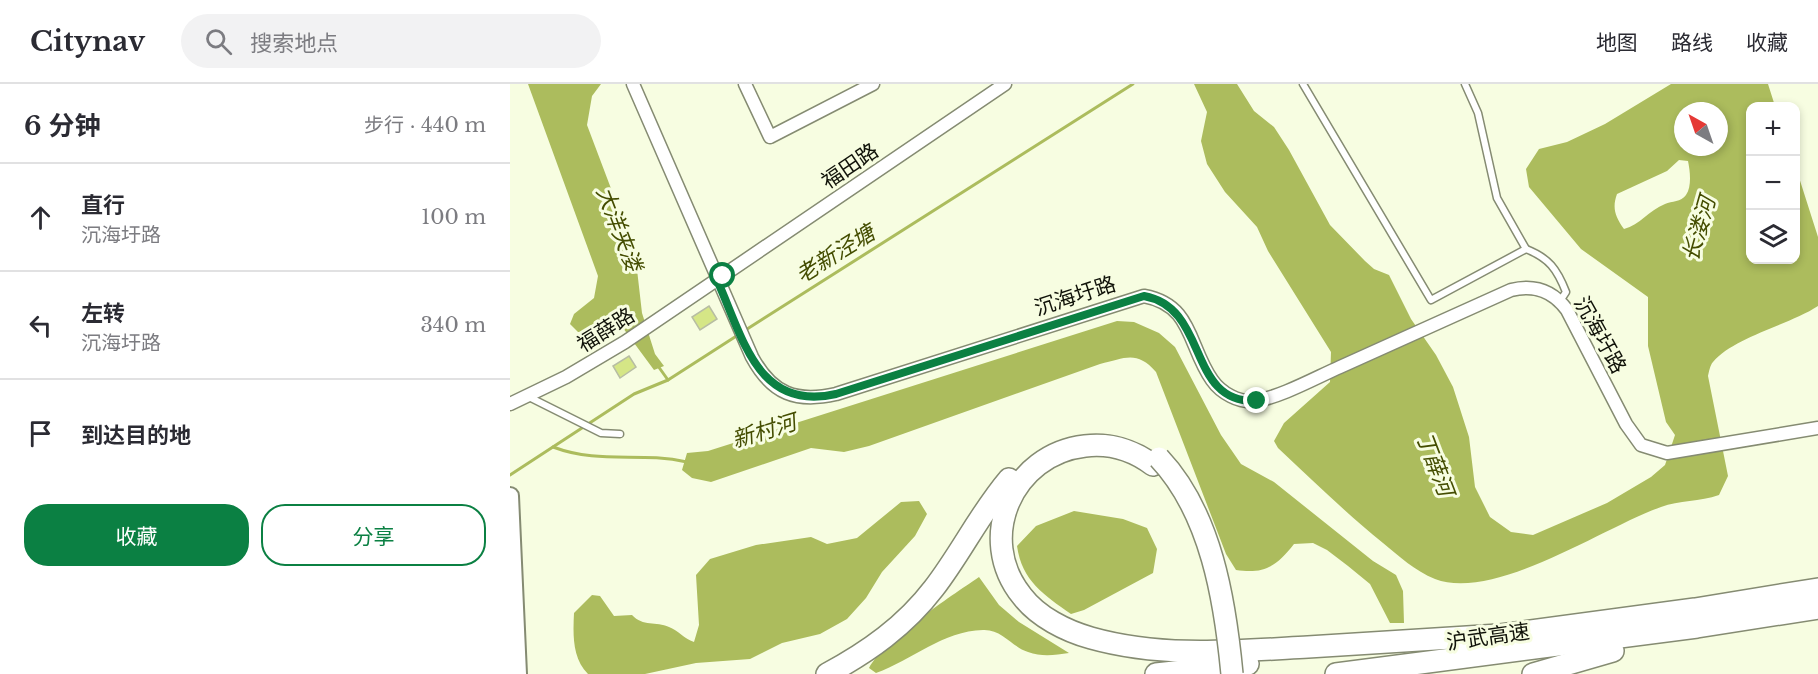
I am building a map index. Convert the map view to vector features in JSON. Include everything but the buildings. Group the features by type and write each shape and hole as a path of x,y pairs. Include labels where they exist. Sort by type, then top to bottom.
{"highway":[{"path":"827,674 882,640 910,616 934,588 1000,491 1038,452 1065,440 1095,435 1126,440 1174,474 1190,499 1201,526 1221,603 1232,674"},
{"path":"1223,674 1213,604 1194,529 1183,502 1156,461 1124,449 1097,444 1068,448 1043,459 1022,477 1009,498 1002,521 1001,547 1008,573 1022,596 1042,615 1090,638 1142,649 1205,653 1499,635"},
{"name":"沪武高速","path":"1426,655 1499,635 1695,609 1818,589"},
{"name":"沪武高速","path":"1156,674 1397,658 1818,608"},
{"path":"1533,674 1608,652 1818,618"},
{"name":"沪武高速","path":"1336,674 1397,658"}],"main road":[{"path":"510,496 518,674"}],"street":[{"name":"沉海圩路","path":"633,84 717,280 758,368 777,388 800,397 821,398 1144,296 1165,302 1179,314 1213,382 1230,395 1247,401 1257,401 1306,382 1519,288 1547,291 1560,301 1575,324 1635,439 1641,445 1658,452 1674,452 1818,428"},
{"path":"746,84 770,137 873,84"},
{"name":"福田路","path":"717,280 1005,84"},
{"name":"福薛路","path":"510,404 566,377 625,342 717,280"}],"lane":[{"path":"1303,84 1431,300 1526,249"},
{"path":"1465,84 1478,114 1497,198 1526,249 1544,256 1558,272 1566,292 1560,301"},
{"path":"527,396 601,433 620,434"}],"water":[{"path":"528,84 601,84 592,96 587,125 635,252 642,313 655,354 664,366 654,370 623,328 604,327 578,332 570,324 574,314 594,298 598,276"},
{"path":"1194,84 1237,84 1254,111 1274,127 1330,225 1374,269 1389,275 1411,319 1436,355 1453,387 1469,437 1475,487 1490,517 1511,532 1533,535 1607,503 1651,477 1665,465 1675,435 1666,422 1648,346 1648,297 1581,249 1529,187 1526,169 1539,149 1567,142 1605,124 1671,84 1768,84 1774,102 1746,102 1746,264 1800,264 1800,181 1818,237 1818,306 1734,345 1722,353 1711,365 1708,376 1728,476 1719,495 1661,507 1517,572 1487,580 1459,583 1435,579 1407,563 1369,532 1278,448 1274,441 1284,423 1330,382 1331,352 1268,251 1257,227 1225,192 1207,164 1201,141 1207,112","holes":["1679,160 1688,161 1690,183 1686,195 1659,207 1624,229 1615,212 1617,194 1667,171"]},
{"path":"1117,321 1134,322 1159,333 1175,347 1221,435 1241,464 1274,482 1373,561 1396,575 1403,591 1404,623 1390,623 1370,584 1327,550 1313,543 1294,544 1275,563 1262,570 1236,570 1226,554 1156,372 1137,358 1124,358 1100,364 869,446 844,452 811,448 711,482 692,478 682,470 687,453 708,451"},
{"path":"919,501 927,514 915,536 882,572 866,598 847,619 820,634 782,643 750,659 696,663 645,674 588,674 579,661 574,637 574,613 592,595 600,596 614,616 632,615 641,621 664,625 694,642 699,625 696,575 710,559 756,545 811,537 827,544 857,538 901,502"},
{"path":"1074,511 1123,519 1147,528 1157,549 1153,573 1084,610 1071,614 1043,593 1029,578 1017,546 1036,526"},
{"path":"979,577 999,605 1019,622 1069,653 1033,654 1022,650 996,632 983,630 954,635 876,673 869,668 889,644 903,632"}],"waterway":[{"name":"老新泾塘","path":"744,331 1133,84"},
{"name":"老新泾塘","path":"510,475 634,394 668,380 738,335"},
{"name":"大洋夹溇","path":"658,366 668,380"},
{"name":"新村河","path":"553,447 604,457 653,458 687,462"}],"route":[{"path":"723,276 717,280 758,368 767,381 777,388 800,397 810,399 836,394 1134,297 1144,296 1165,302 1179,314 1207,373 1220,389 1239,399 1257,401"}],"water label":[{"name":"长溇河","path":"1699,229"},
{"name":"丁薛河","path":"1435,464"}]}
